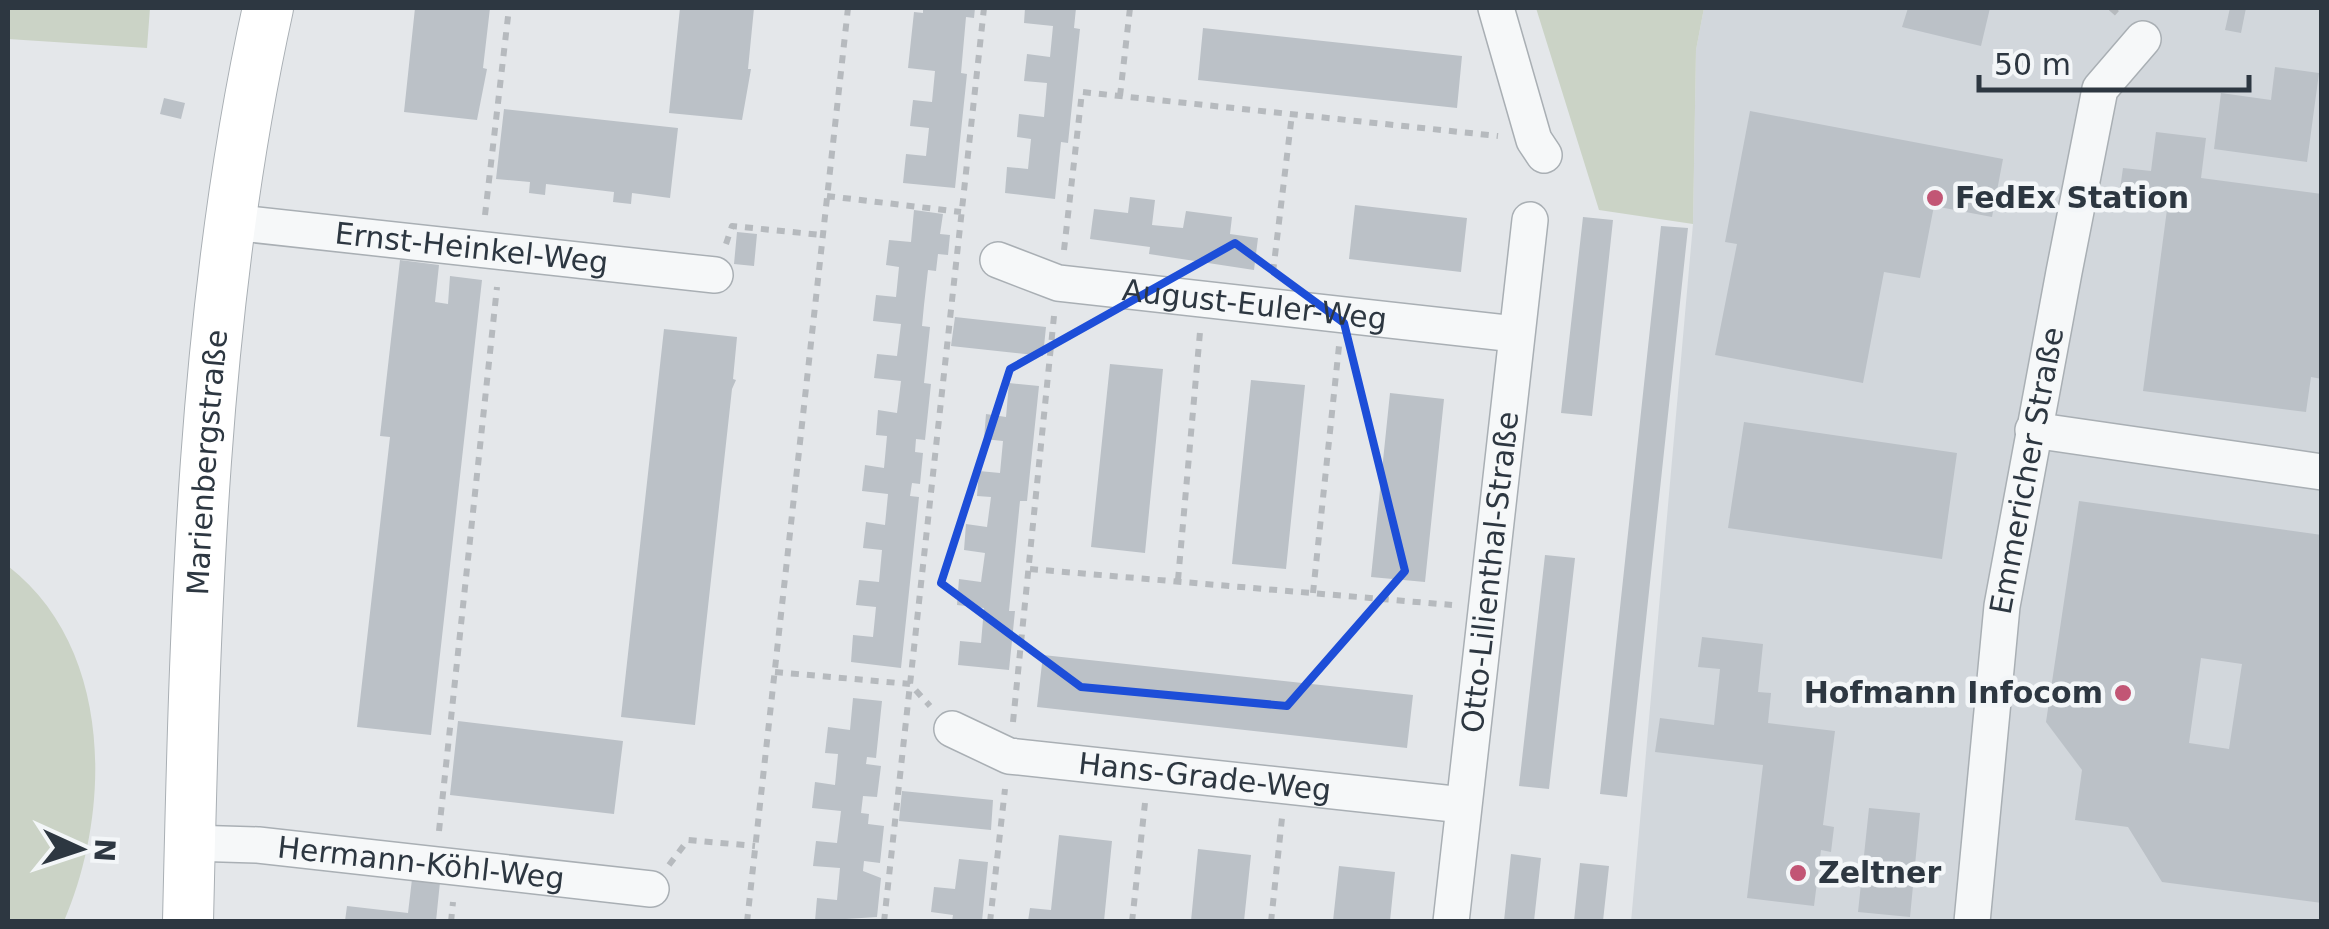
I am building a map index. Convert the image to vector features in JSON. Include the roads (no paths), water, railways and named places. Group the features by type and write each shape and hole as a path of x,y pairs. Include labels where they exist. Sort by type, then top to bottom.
{"main road":[{"name":"Marienbergstraße","path":"188,922 199,570 231,222 268,8"}],"street":[{"path":"1496,8 1539,147"},
{"name":"Emmericher Straße","path":"1972,922 2002,606 2100,89 2143,39"},
{"name":"Otto-Lilienthal-Straße","path":"1450,922 1530,220"},
{"name":"Ernst-Heinkel-Weg","path":"231,222 715,275"},
{"name":"August-Euler-Weg","path":"998,260 1058,283 1515,334"},
{"path":"2034,430 2322,472"},
{"name":"Hans-Grade-Weg","path":"952,729 1009,756 1463,805"},
{"name":"Hermann-Köhl-Weg","path":"190,843 258,845 651,888"}],"place":[{"name":"FedEx Station","path":"1935,198"},
{"name":"Hofmann Infocom","path":"2123,693"},
{"name":"Zeltner","path":"1798,873"}]}
